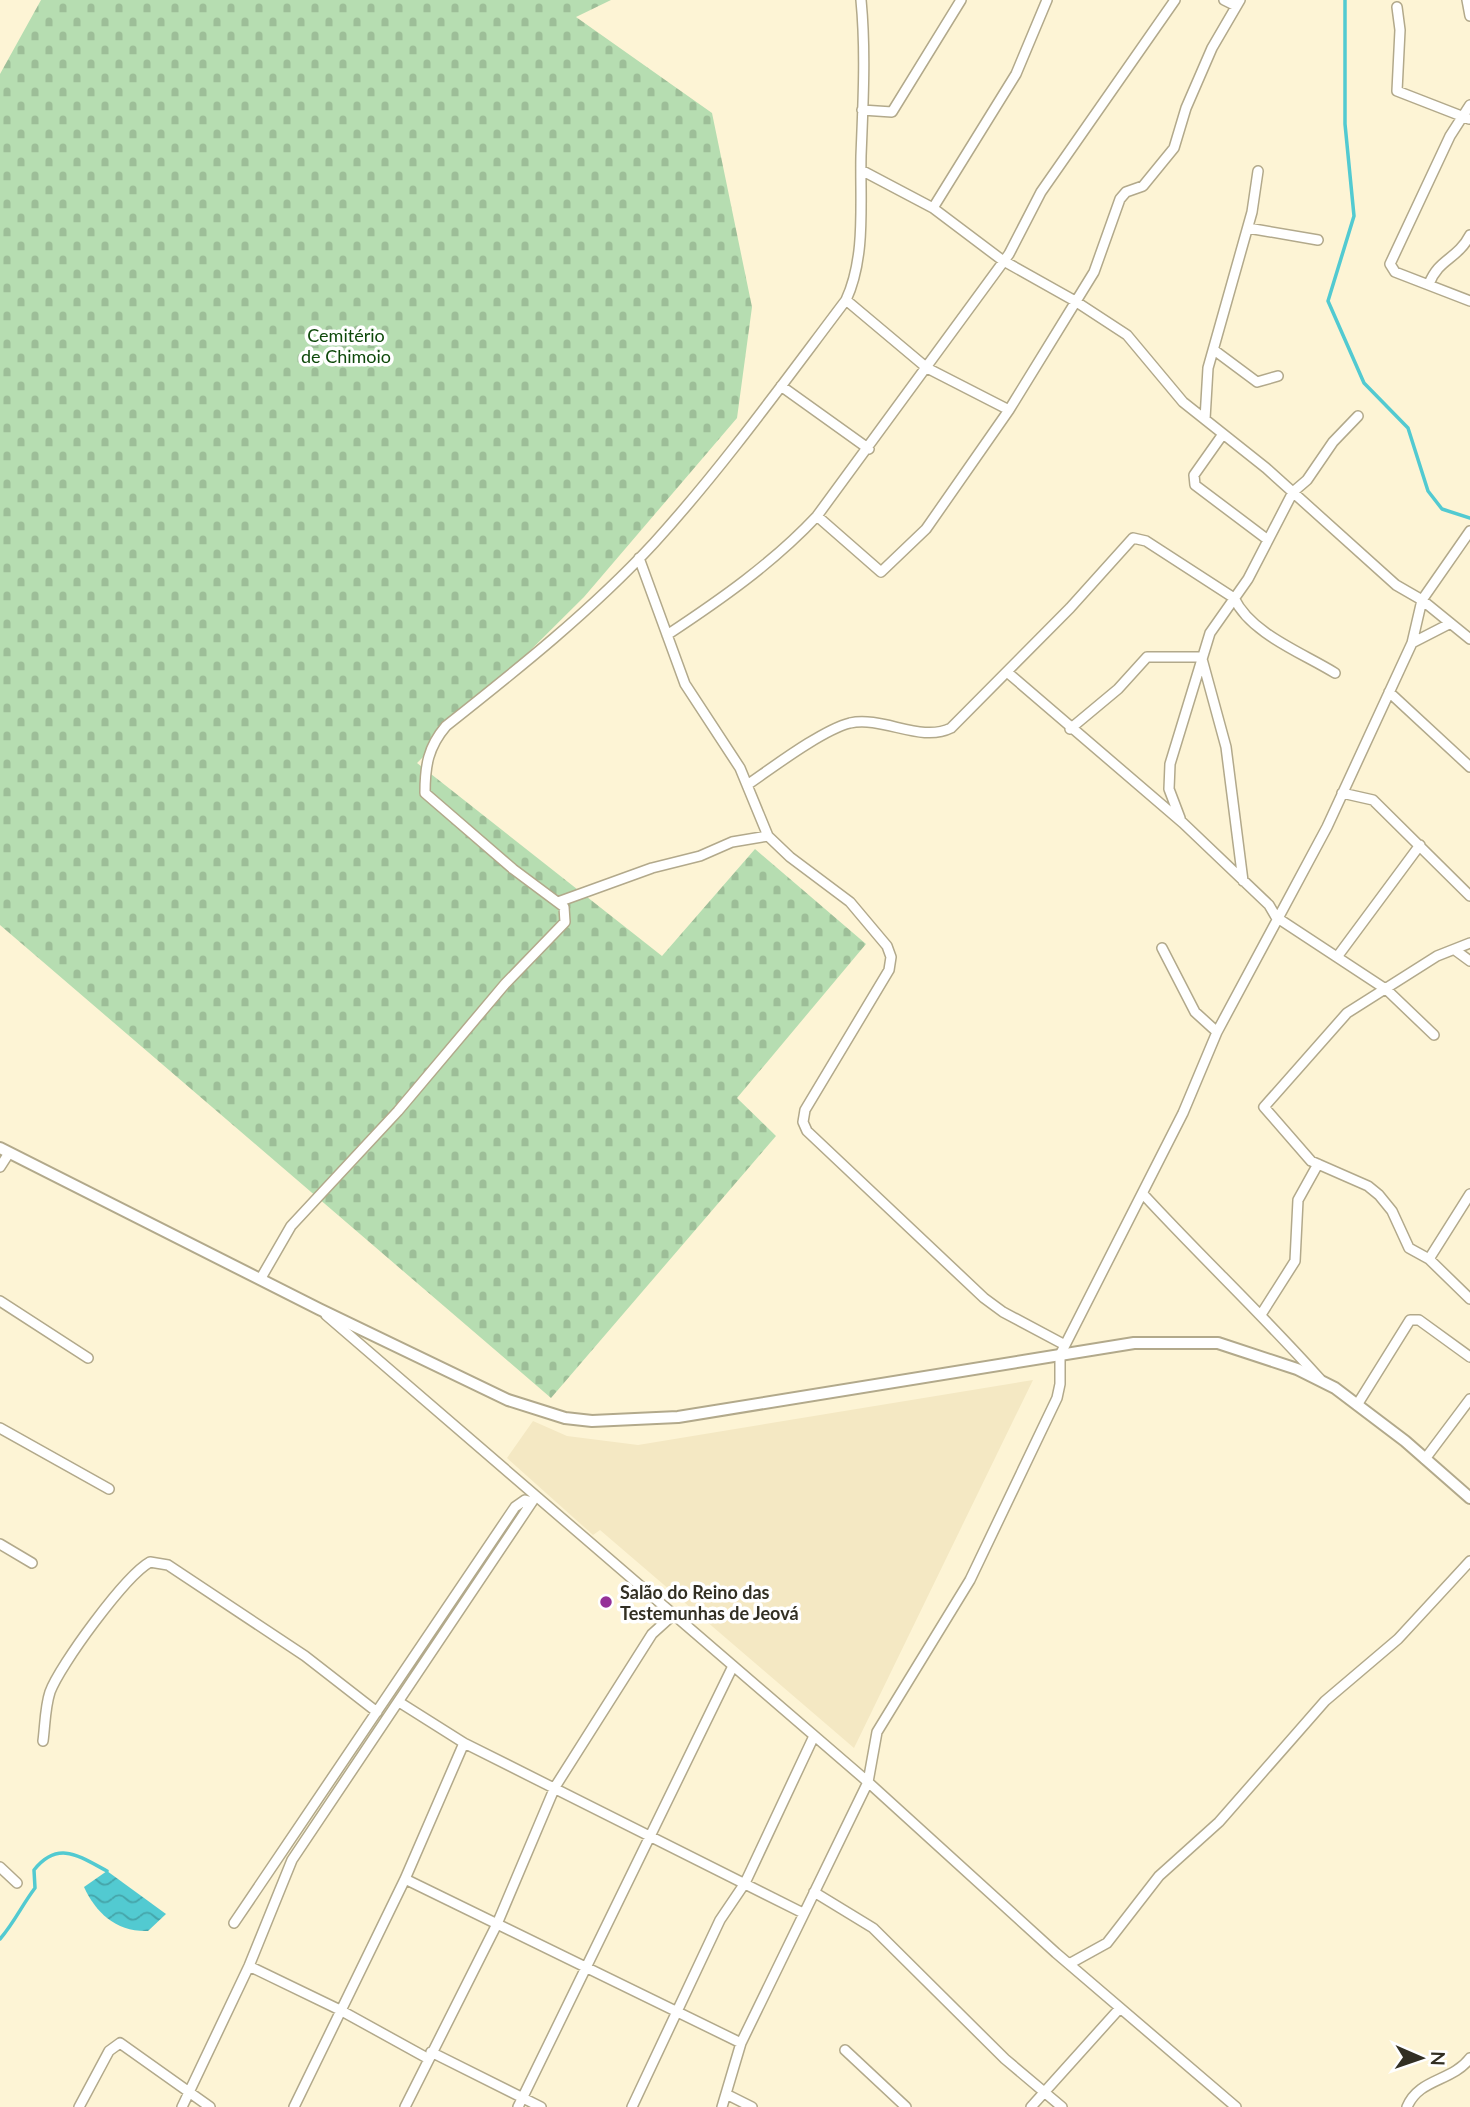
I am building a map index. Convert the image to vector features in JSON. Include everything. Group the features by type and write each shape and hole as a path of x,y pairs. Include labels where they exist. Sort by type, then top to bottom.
{"street":[{"path":"261,1278 291,1226 398,1111 505,984 565,922 564,907 513,869 425,793 426,760 436,737 446,726 542,649 639,558 781,386 846,300 852,286 859,252 864,43 861,0"},
{"path":"863,110 892,112 961,0"},
{"path":"933,208 1016,75 1047,0"},
{"path":"667,635 714,605 771,560 817,516 869,449 1002,260 1009,254 1041,192 1175,0"},
{"path":"817,516 881,572 926,529 1009,410 1101,258 1120,199 1126,192 1143,186 1174,148 1186,108 1212,48 1238,3 1224,0"},
{"path":"1467,0 1470,14"},
{"path":"1397,7 1400,30 1397,91 1468,118"},
{"path":"1470,105 1468,118 1450,136 1390,264 1395,272 1470,302"},
{"path":"861,170 933,208 1002,260 1075,301 1127,335 1172,391 1293,492 1396,584 1422,600 1448,624 1470,639"},
{"path":"1205,419 1208,368 1248,228 1258,171"},
{"path":"1248,228 1318,240"},
{"path":"1429,284 1437,267 1457,255 1470,235"},
{"path":"846,300 927,369 1009,410"},
{"path":"1214,350 1257,382 1278,376"},
{"path":"781,386 869,449"},
{"path":"1183,823 1172,799 1168,778 1181,721 1210,633 1248,579 1293,492 1307,480 1333,442 1358,416"},
{"path":"1223,434 1194,475 1195,485 1268,540"},
{"path":"722,2107 741,2043 868,1782 877,1732 970,1580 1057,1398 1063,1350 1183,1113 1217,1032 1342,793 1412,643 1422,600 1470,531"},
{"path":"747,785 832,731 851,723 883,723 943,732 951,728 1133,538 1146,541 1234,598 1242,611 1267,633 1335,673"},
{"path":"639,558 685,684 721,735 747,785 768,836 790,857 850,902 887,946 891,957 889,970 805,1110 803,1122 807,1131 984,1298 1063,1350"},
{"path":"1412,643 1448,624"},
{"path":"1070,729 1118,689 1147,657 1202,657"},
{"path":"1202,657 1227,755 1243,881"},
{"path":"1007,672 1070,729 1183,823 1269,905 1276,917 1387,990 1434,1035"},
{"path":"1389,692 1470,768"},
{"path":"1342,793 1373,800 1470,896"},
{"path":"558,902 652,868 700,856 732,842 768,836"},
{"path":"1337,957 1420,845"},
{"path":"1470,943 1437,956 1347,1013 1265,1104 1264,1110 1306,1157 1368,1186 1379,1195 1392,1211 1409,1248 1429,1259 1470,1299"},
{"path":"1162,948 1195,1012 1217,1032"},
{"path":"1455,950 1470,961"},
{"path":"0,1167 5,1150 319,1309 508,1400 565,1419 592,1422 678,1417 1063,1350 1134,1343 1217,1343 1265,1357 1320,1378"},
{"path":"1262,1313 1295,1261 1298,1200 1318,1164"},
{"path":"1143,1194 1211,1268 1262,1313 1320,1378 1425,1459 1470,1498"},
{"path":"1429,1259 1470,1194"},
{"path":"0,1301 88,1357"},
{"path":"319,1309 534,1499 868,1782 1069,1964 1236,2107"},
{"path":"1357,1405 1410,1320 1419,1320 1470,1357"},
{"path":"1425,1459 1470,1399"},
{"path":"0,1428 109,1489"},
{"path":"182,2107 249,1966 292,1860 534,1499"},
{"path":"234,1923 515,1507 524,1500 534,1499"},
{"path":"0,1544 32,1563"},
{"path":"1069,1964 1107,1943 1159,1877 1232,1808 1325,1701 1398,1639 1470,1561"},
{"path":"43,1741 48,1704 55,1683 105,1609 143,1566 150,1562 168,1565 290,1646 377,1712"},
{"path":"405,2107 497,1924 555,1787 652,1633 673,1615"},
{"path":"521,2102 733,1666"},
{"path":"399,1702 464,1743 803,1913"},
{"path":"632,2107 678,2015 720,1920 745,1882 814,1736"},
{"path":"294,2107 405,1879 464,1743"},
{"path":"0,1867 17,1883"},
{"path":"405,1879 678,2015 741,2043"},
{"path":"814,1892 873,1928 1004,2059 1062,2107"},
{"path":"249,1966 521,2102 541,2107"},
{"path":"1031,2107 1120,2008"},
{"path":"79,2107 108,2051 120,2043 210,2107"},
{"path":"845,2050 906,2107"},
{"path":"1407,2107 1417,2090 1459,2071 1470,2059"},
{"path":"726,2094 752,2107"}],"shaded area":[{"path":"1033,1380 854,1748 600,1530 593,1535 507,1458 533,1421 567,1436 638,1445"}],"green space":[{"name":"Cemitério de Chimoio","path":"41,0 611,0 576,17 712,113 752,307 737,418 584,597 417,763 662,956 755,849 866,944 737,1098 776,1136 551,1398 0,925 0,74"}],"water":[{"path":"107,1871 166,1914 148,1931 126,1928 108,1919 84,1887"}],"waterway":[{"path":"1345,0 1345,124 1354,216 1328,301 1364,383 1408,428 1428,491 1442,509 1470,518"},
{"path":"0,1939 35,1888 34,1870 52,1855 60,1853 78,1856 107,1871"}],"place":[{"name":"Salão do Reino das Testemunhas de Jeová","path":"606,1602"}]}
